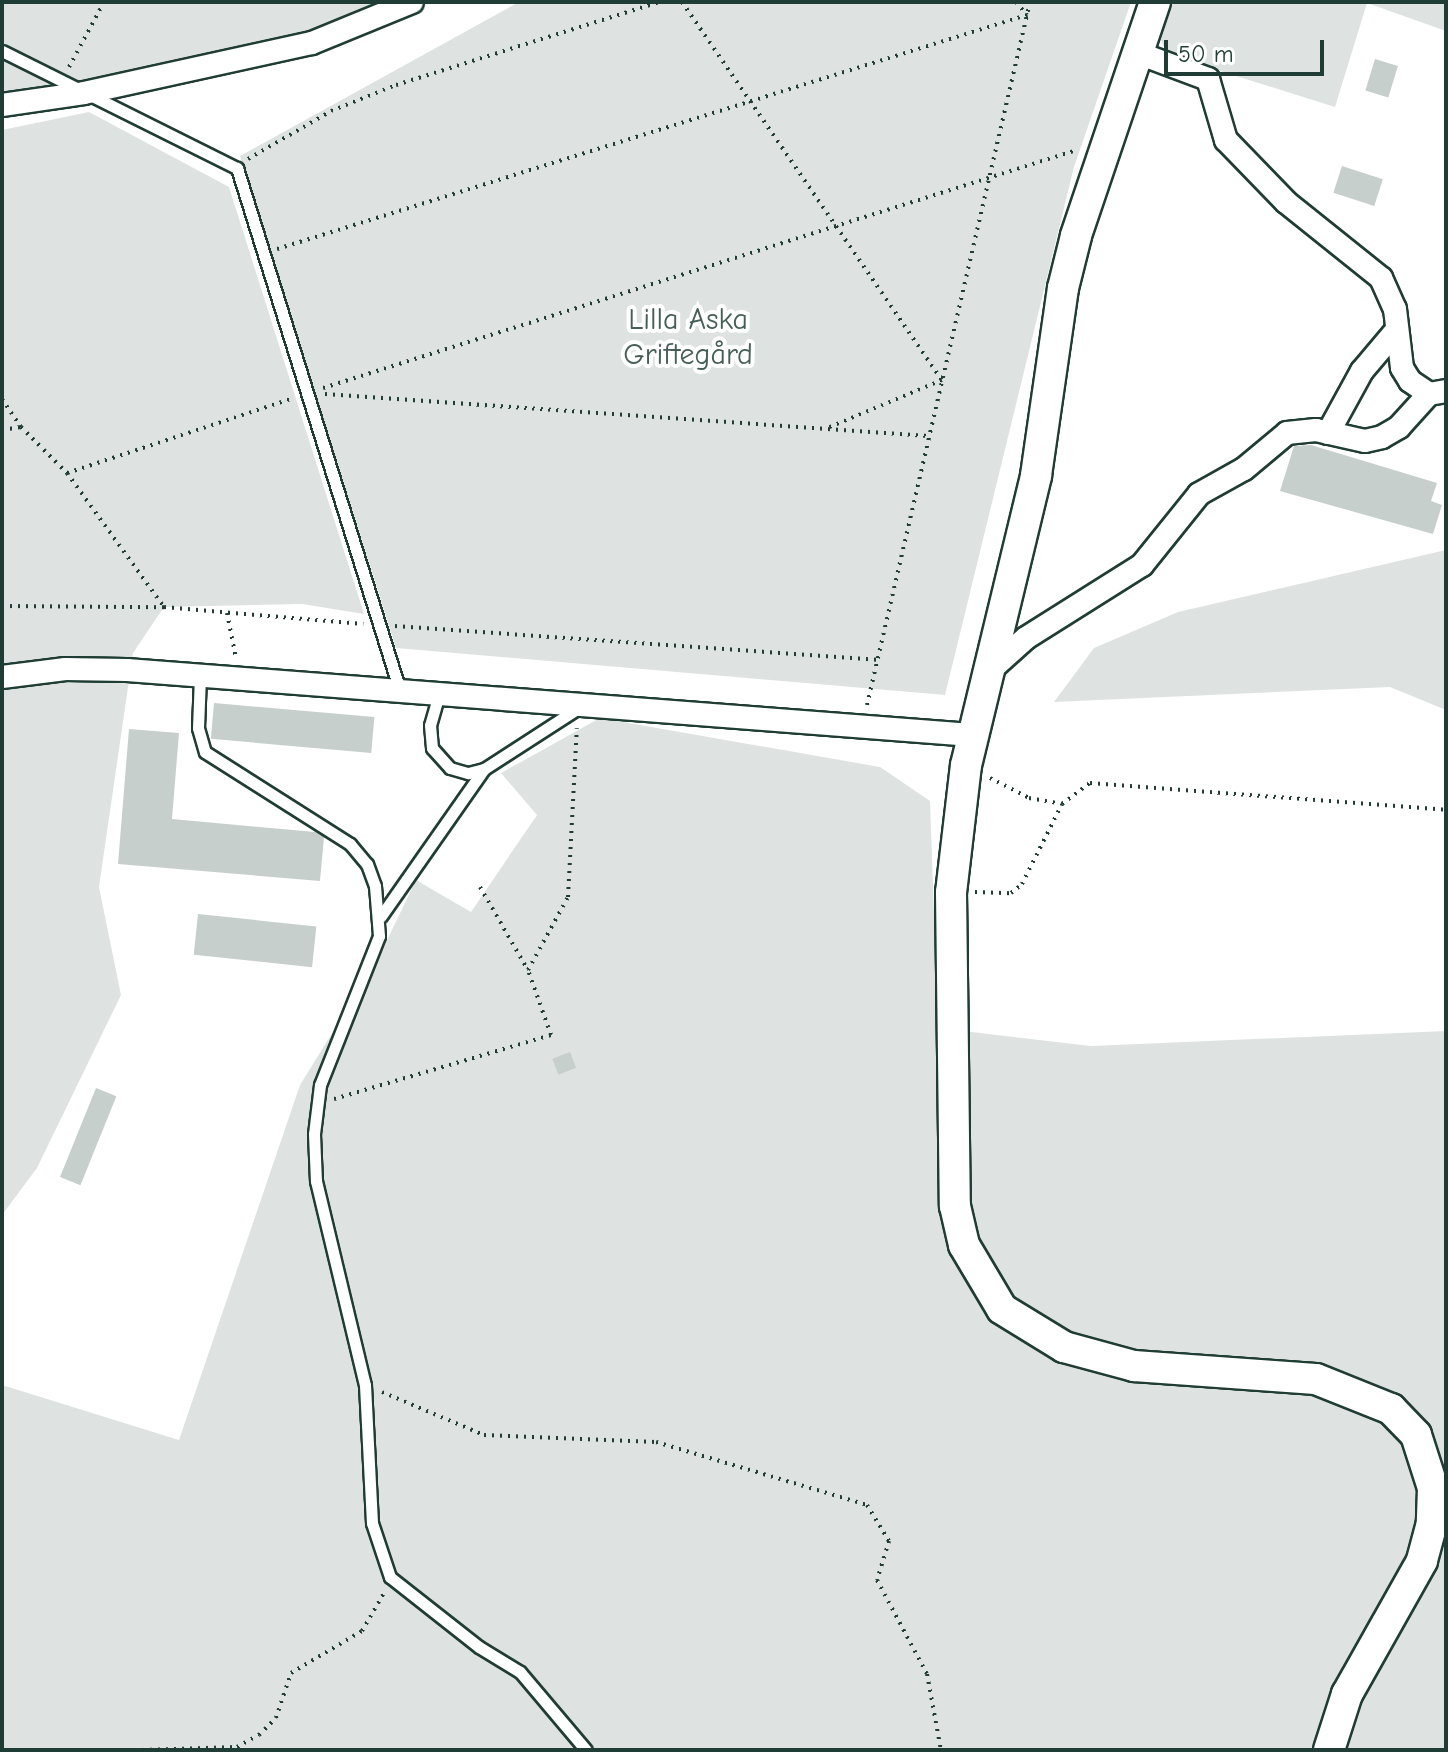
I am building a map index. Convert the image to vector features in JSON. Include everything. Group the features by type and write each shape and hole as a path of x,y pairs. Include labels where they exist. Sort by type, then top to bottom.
{"street":[{"path":"2,105 84,93 312,43 412,2"},
{"path":"1155,2 1063,288 1036,476 966,765 951,892 955,1206 964,1245 1002,1309 1040,1335 1095,1359 1272,1372 1357,1391 1391,1409 1416,1435 1428,1460 1432,1523 1422,1561 1347,1694 1329,1750"},
{"path":"986,673 1026,638 1142,565 1199,494 1217,480 1244,469 1287,433 1328,433 1365,441 1382,437 1399,427 1438,392 1410,381 1402,368 1391,293 1381,278 1293,208 1226,140 1208,79 1138,53"},
{"path":"1328,433 1362,371 1395,332"},
{"path":"2,677 65,669 200,676 972,735"}],"lane":[{"path":"2,51 237,168 400,691"},
{"path":"200,676 198,728 205,752 350,844 367,864 381,916"},
{"path":"439,694 430,725 432,748 450,768 484,769"},
{"path":"586,1750 520,1672 479,1647 390,1577 372,1523 365,1385 316,1181 317,1105 337,1036 373,955 381,916 454,816 484,769 589,705"}],"path":[{"path":"63,82 104,2"},
{"path":"237,168 331,111 396,85 659,2"},
{"path":"682,2 942,380"},
{"path":"1016,2 1027,15"},
{"path":"862,729 1030,2"},
{"path":"265,253 1027,15"},
{"path":"67,473 308,393 1108,141"},
{"path":"825,429 942,380"},
{"path":"308,393 929,436"},
{"path":"2,399 21,427 67,473 164,607"},
{"path":"2,430 21,427"},
{"path":"2,606 164,607 877,660"},
{"path":"227,613 240,679"},
{"path":"528,970 568,897 578,724 589,705"},
{"path":"966,765 1029,798 1062,804"},
{"path":"951,892 1011,893 1029,873 1062,804 1078,787 1105,780 1446,810"},
{"path":"317,1105 551,1035 528,970 480,887"},
{"path":"365,1385 484,1435 656,1442 867,1505 889,1541 877,1580 927,1674 941,1750"},
{"path":"142,1750 237,1747 259,1735 276,1718 291,1673 362,1631 390,1577"}],"green space":[{"path":"2,2 384,2 303,34 88,82 2,95"},
{"name":"Lilla Aska Griftegård","path":"519,2 1131,2 1074,167 945,695 396,648 240,156"},
{"path":"1173,2 1446,2 1446,31 1367,3 1335,107 1166,54 1161,39"},
{"path":"89,112 229,187 364,614 302,604 164,607 133,653 99,887 121,995 37,1168 2,1215 2,130"},
{"path":"1446,550 1446,710 1390,687 1054,702 1094,648 1178,612"},
{"path":"600,718 880,767 930,801 938,1028 1091,1046 1446,1031 1446,1750 2,1750 2,1385 179,1440 300,1085 378,959 416,880 471,912 537,815 501,773"}],"building":[{"path":"1375,59 1398,66 1388,98 1365,91"},
{"path":"1342,166 1383,179 1374,206 1333,193"},
{"path":"1311,445 1437,483 1431,501 1442,505 1433,534 1280,491 1294,446"},
{"path":"214,703 374,717 371,753 211,739"},
{"path":"129,729 179,733 172,819 315,832 324,837 320,881 118,864"},
{"path":"198,914 316,926 312,967 194,955"},
{"path":"570,1052 576,1068 558,1075 552,1059"},
{"path":"96,1088 116,1096 80,1185 60,1177"}]}
